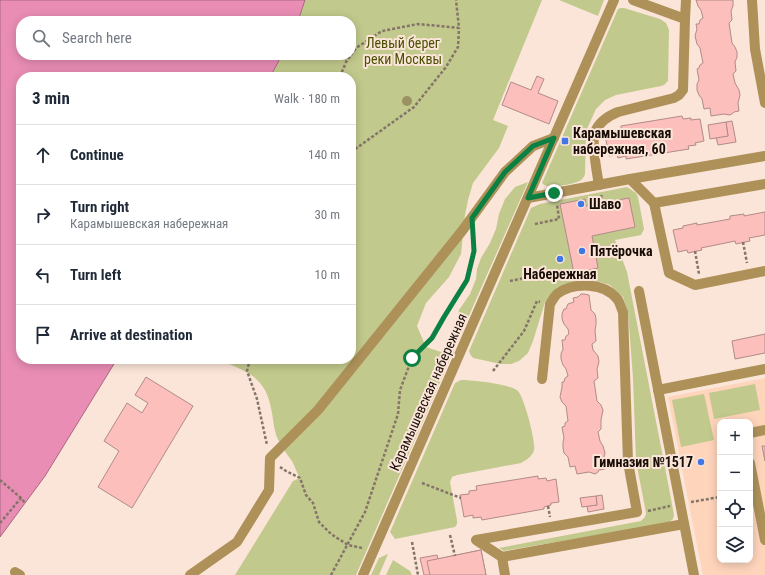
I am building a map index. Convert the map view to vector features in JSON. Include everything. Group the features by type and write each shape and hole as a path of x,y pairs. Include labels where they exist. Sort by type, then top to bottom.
{"street":[{"name":"Карамышевская набережная","path":"363,575 614,0"},
{"path":"633,0 685,19"},
{"path":"599,185 594,150 595,134 601,123 610,115 618,112 679,96 683,90 686,0"},
{"path":"752,0 755,49 765,103"},
{"path":"356,363 472,218 505,172 533,146 554,138"},
{"path":"528,198 765,156"},
{"path":"630,180 654,203 669,273 695,285 765,271"},
{"path":"654,203 765,184"},
{"path":"542,379 550,304 556,295 566,289 582,285 599,287 608,292 617,300 623,312 628,462 637,512 476,540 502,557 684,524"},
{"path":"639,291 694,575"},
{"path":"190,575 237,542 269,490 270,458 318,410 355,364"},
{"path":"658,390 765,369"},
{"path":"753,432 765,430"},
{"path":"753,478 765,540"},
{"path":"502,557 505,575"}],"path":[{"path":"356,148 414,106 446,67 458,47 459,28 456,0"},
{"path":"356,48 382,31 418,24 459,28"},
{"path":"342,72 347,60"},
{"path":"535,224 559,219 554,193"},
{"path":"331,575 365,512 398,414 400,390 412,358 432,338 467,280 474,251 472,218"},
{"path":"743,242 749,274"},
{"path":"695,251 701,283"},
{"path":"510,281 548,273"},
{"path":"493,372 524,331 537,301 550,304"},
{"path":"249,364 247,371 258,398 270,458 286,471 300,478 306,495 313,503 319,522 331,534 348,545"},
{"path":"0,480 25,503"},
{"path":"422,483 461,498"},
{"path":"0,523 21,498"},
{"path":"450,535 455,556"},
{"path":"412,542 418,575"}],"shaded area":[{"path":"0,0 305,0 300,16 16,16 16,60 279,60 273,72 16,72 16,364 114,364 45,476 0,537"},
{"name":"Гимназия №1517","path":"765,378 765,575 703,575 668,397"}],"green space":[{"name":"Левый берег реки Москвы","path":"305,0 542,0 493,120 508,126 499,148 473,183 465,215 461,254 449,277 426,303 417,326 426,347 441,352 452,341 459,310 470,294 476,279 477,269 481,258 496,229 499,214 505,199 515,187 528,182 356,575 235,575 293,481 300,478 292,461 281,446 276,435 270,404 263,386 250,374 229,364 356,364 356,72 273,72 279,60 356,60 356,16 300,16"},
{"path":"559,0 604,0 598,16"},
{"path":"621,8 660,19 666,23 669,30 668,81 661,86 616,95 605,100 596,109 586,131 585,174 581,180 570,184 545,186 542,183 618,9"},
{"path":"627,187 636,193 638,197 644,229 641,235 615,240 627,272 674,515 673,519 668,523 504,551 499,548 641,521 645,517 646,513 636,461 633,378 628,312 623,297 610,285 600,282 581,283 553,292 545,302 528,353 519,361 511,364 501,364 473,358 469,351 531,208 540,204"},
{"path":"461,380 499,384 518,391 526,410 531,429 534,445 532,455 521,463 452,477 450,482 457,520 455,527 395,539 390,532 455,383"},
{"path":"755,384 760,410 714,419 709,393"},
{"path":"704,394 714,440 681,447 672,400"},
{"path":"388,554 379,575 371,575 379,558"},
{"path":"393,560 410,571 412,575 386,575"}],"building":[{"path":"696,0 733,0 731,11 732,20 729,23 732,43 737,52 735,62 736,71 733,74 740,95 738,103 739,111 729,115 724,114 711,116 710,108 704,109 702,99 697,90 699,80 697,69 703,63 700,48 697,44 695,36 697,29 696,24 699,24 700,20 703,18"},
{"path":"537,76 544,79 538,93 558,101 549,124 502,105 511,82 531,90"},
{"path":"682,116 683,119 700,119 704,141 695,143 696,145 688,146 689,149 626,159 626,156 618,158 617,155 609,156 605,135 614,134 613,131 621,129 621,126"},
{"path":"732,121 736,142 718,145 716,137 728,136 726,122"},
{"path":"726,122 728,136 710,139 708,125"},
{"path":"629,198 635,227 592,236 598,268 574,273 560,204 585,199 586,206"},
{"path":"765,212 765,235 749,238 750,241 736,244 735,241 701,248 702,250 688,253 687,250 678,252 673,230 697,223 697,225 730,219 730,216 744,214 744,216"},
{"path":"581,294 589,295 591,310 595,314 596,319 596,341 592,344 593,350 598,356 599,362 597,369 598,378 594,381 597,401 603,410 601,429 598,432 605,453 603,461 605,469 599,470 595,474 589,472 577,474 575,466 570,467 568,457 564,453 563,448 564,438 562,427 565,426 565,423 568,421 566,406 560,397 562,382 564,382 565,378 568,376 561,359 561,354 563,349 562,340 565,340 566,336 569,334 568,329 562,319 562,314 568,304 574,302 573,298 578,297"},
{"path":"765,334 765,353 735,359 732,341"},
{"path":"146,377 193,406 132,508 98,487 119,451 104,441 127,403 142,413 148,403 135,395"},
{"path":"762,446 765,446 765,461"},
{"path":"538,476 538,479 546,478 547,481 556,479 559,502 551,503 551,505 544,507 544,509 482,520 481,517 473,518 473,515 464,517 460,495 469,494 469,491 477,490 476,486"},
{"path":"602,495 604,509 588,512 587,506 597,505 596,496"},
{"path":"596,496 597,505 582,507 580,498"},
{"path":"481,550 486,575 424,575 420,558 437,555 438,559"},
{"path":"481,550 486,575 430,575 427,561"}],"place":[{"name":"Карамышевская набережная, 60","path":"565,141"},
{"name":"Шаво","path":"581,204"},
{"name":"Пятёрочка","path":"582,251"},
{"name":"Набережная","path":"560,259"},
{"name":"Гимназия №1517","path":"701,462"}],"route":[{"path":"412,358 432,338 467,280 474,251 472,218 505,172 533,146 554,138 528,198 554,193"}]}
